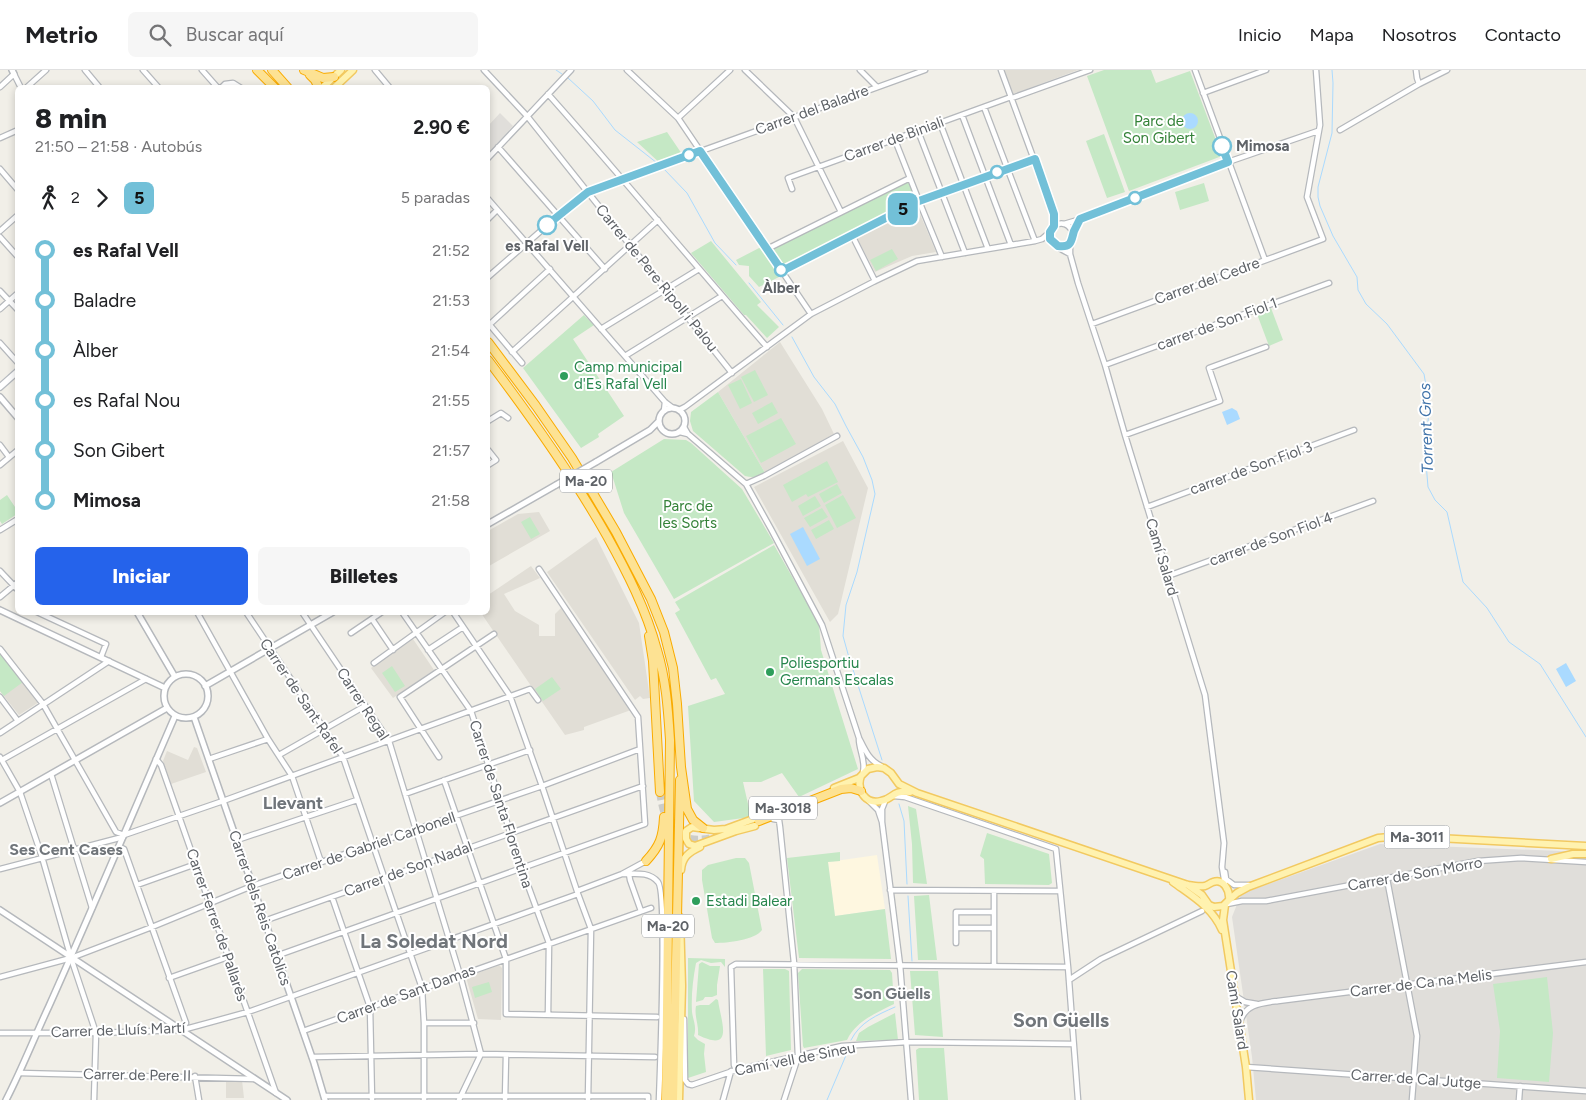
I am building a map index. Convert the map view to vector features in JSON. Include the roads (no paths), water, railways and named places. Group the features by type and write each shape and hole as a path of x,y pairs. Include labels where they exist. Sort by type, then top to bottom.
{"highway":[{"path":"257,70 271,85"},
{"path":"272,70 285,85"},
{"path":"304,70 323,78 334,77"},
{"path":"304,70 319,85"},
{"name":"Ma-20","path":"490,345 544,416 572,458 612,525 651,598 664,632 673,668 681,767 673,1100"},
{"name":"Ma-20","path":"490,363 576,483 618,557 641,603 657,649 665,686 670,740 666,1100"},
{"path":"641,603 648,628 653,661 660,792"},
{"path":"681,767 688,812 693,820 703,828"},
{"path":"645,862 658,846 662,837 669,785"},
{"path":"757,823 841,789 851,788 865,796"},
{"path":"679,806 681,867"},
{"path":"663,931 666,810"}],"main road":[{"path":"325,85 342,70"},
{"path":"337,85 353,70"},
{"path":"344,85 345,77"},
{"path":"0,387 15,374"},
{"name":"Ma-3018","path":"703,828 718,830 734,827 849,782 871,768 884,768 888,770 899,784 917,793 1188,885 1200,886 1218,882 1226,886 1229,893 1227,903"},
{"path":"862,774 859,783 865,796"},
{"path":"888,798 894,786 893,777"},
{"name":"Ma-3018","path":"681,867 684,858 690,852 757,823 773,819 843,792 852,791 876,802 900,792 917,793"},
{"path":"703,828 695,826 688,829 685,836 687,843 695,846 757,823"},
{"name":"Ma-3011","path":"1227,903 1237,893 1248,887 1378,838 1401,836 1586,846"},
{"path":"1551,859 1573,854 1586,854"},
{"path":"679,1100 682,978 680,924 681,867"},
{"path":"1168,878 1199,900 1212,912 1226,940"},
{"path":"1204,898 1204,892 1211,884"},
{"name":"Ma-3018","path":"1188,885 1204,898 1208,905 1214,908"},
{"name":"Ma-3011","path":"1226,886 1237,889 1248,887"},
{"path":"1214,908 1227,903"},
{"name":"Camí Salard","path":"1222,920 1227,903"},
{"name":"Camí Salard","path":"1214,908 1222,920 1226,940 1246,1067 1249,1100"}],"street":[{"path":"29,85 46,70"},
{"path":"84,70 97,85"},
{"path":"143,70 156,85"},
{"path":"202,70 216,85"},
{"name":"Carrer de Pere Ripoll i Palou","path":"484,70 527,116 732,372"},
{"path":"490,156 570,70"},
{"path":"627,70 678,118 811,314"},
{"path":"678,118 730,70"},
{"path":"745,70 794,117 841,212"},
{"path":"860,70 878,87"},
{"name":"Carrer del Baladre","path":"700,151 925,70"},
{"path":"664,411 678,410 686,407 811,314 874,280 916,261 1035,241 1042,239 1050,232 1054,226 1054,214 1001,70"},
{"name":"Carrer de Biniali","path":"792,189 788,178 1090,70"},
{"path":"1195,70 1265,260"},
{"path":"1203,93 1266,70"},
{"path":"1054,226 1080,219 1228,162 1318,131 1320,124 1316,70"},
{"path":"1416,70 1420,84"},
{"path":"1340,130 1447,70"},
{"path":"0,87 13,72 20,85"},
{"path":"376,72 387,85"},
{"path":"225,85 229,83 237,85"},
{"path":"548,94 624,178 698,269 767,347"},
{"path":"984,107 1035,241"},
{"path":"962,115 1011,245"},
{"path":"940,123 988,249"},
{"path":"918,131 965,253"},
{"name":"Carrer del Cedre","path":"1092,324 1323,239 1307,197 1318,131"},
{"path":"0,138 15,133"},
{"path":"895,140 942,257"},
{"path":"498,147 605,269"},
{"path":"490,275 588,192 700,151"},
{"path":"782,271 919,201 1035,159"},
{"path":"0,169 15,186"},
{"path":"767,248 910,178"},
{"path":"490,201 666,402 678,410 685,418 684,427 680,432 672,435 663,431 650,430"},
{"path":"490,217 497,210"},
{"path":"1054,214 1063,224 1070,227 1073,233"},
{"path":"0,231 15,218"},
{"path":"1058,246 1064,247 1070,243 1080,219"},
{"path":"512,352 658,220"},
{"path":"1050,232 1052,242"},
{"path":"852,235 874,280"},
{"path":"0,237 15,253"},
{"path":"1042,239 1052,242 1070,254"},
{"name":"Camí Salard","path":"1070,243 1070,254 1205,695 1224,843 1222,867 1218,877 1211,884"},
{"path":"490,322 550,269"},
{"path":"601,329 698,269"},
{"name":"carrer de Son Fiol 1","path":"1104,365 1329,283"},
{"path":"0,290 15,307"},
{"path":"0,309 15,296"},
{"path":"625,356 722,296"},
{"path":"490,326 522,362"},
{"path":"0,343 15,360"},
{"path":"1125,436 1220,401 1209,368 1266,347"},
{"path":"0,397 15,414"},
{"path":"663,431 659,422 660,414 664,411 666,402"},
{"path":"490,420 501,413 508,418"},
{"path":"490,523 650,430 659,422"},
{"path":"684,427 688,434 746,484 822,625 859,738 868,756 884,768"},
{"name":"carrer de Son Fiol 3","path":"1147,507 1354,430"},
{"path":"680,432 688,434"},
{"path":"746,484 837,436"},
{"path":"0,446 10,457"},
{"path":"490,452 496,460 490,464"},
{"path":"0,465 15,453"},
{"name":"carrer de Son Fiol 4","path":"1168,576 1373,501"},
{"path":"0,530 15,521"},
{"path":"276,956 645,824 638,717 539,570"},
{"path":"0,571 15,583"},
{"path":"0,596 15,585"},
{"path":"0,610 165,688"},
{"path":"43,615 106,644 101,657"},
{"path":"139,615 175,677"},
{"path":"198,615 268,739 292,776 321,862"},
{"name":"Carrer de Sant Rafel","path":"248,615 343,757 422,988 424,1098"},
{"name":"Carrer Regal","path":"304,615 389,741 474,1023"},
{"path":"205,686 328,615"},
{"path":"351,633 378,615"},
{"name":"Carrer de Santa Florentina","path":"404,615 471,711 522,869 549,943 548,1015"},
{"path":"374,664 441,615"},
{"path":"455,615 510,696 591,929 588,1097"},
{"path":"372,619 393,650"},
{"path":"428,650 463,627"},
{"path":"439,757 400,697 494,634"},
{"path":"0,649 43,704 116,832 123,836"},
{"path":"0,733 108,661"},
{"path":"182,675 196,676 205,686 208,693 208,701 205,708 194,717 175,716 164,702 165,688 175,677 182,675"},
{"path":"94,1100 96,1033 20,792 1,759 146,679"},
{"path":"0,869 123,836 389,741 530,688 538,700"},
{"path":"0,697 18,721"},
{"path":"279,756 365,706"},
{"path":"0,804 167,708"},
{"path":"6,1100 71,958 175,716"},
{"name":"Carrer dels Reis Catòlics","path":"194,717 312,1057 324,1098"},
{"path":"859,738 859,747 864,766 862,774"},
{"path":"208,759 268,739"},
{"name":"Carrer de Gabriel Carbonell","path":"0,976 71,958 252,886 542,786 640,749"},
{"path":"405,794 530,750"},
{"name":"Carrer Ferrer de Pallarès","path":"156,759 161,765 276,1093"},
{"path":"51,774 92,908"},
{"path":"444,780 506,959 506,1014 657,1017"},
{"name":"Carrer de Son Nadal","path":"264,921 643,786"},
{"path":"865,796 878,810 882,822"},
{"path":"911,1100 900,966 882,822 882,809 888,798 896,796 905,797 1056,850 1068,967 1078,1100"},
{"path":"237,840 357,800"},
{"path":"773,819 778,820 780,827 794,963 798,1057 784,1100"},
{"path":"118,847 124,850 186,1023 182,1030"},
{"name":"Carrer de Son Morro","path":"1227,903 1266,901 1478,862 1521,858 1586,862"},
{"path":"1223,860 1226,879 1230,883 1241,886 1256,884"},
{"path":"622,874 645,862"},
{"path":"629,874 645,862"},
{"path":"645,862 647,875"},
{"path":"137,885 196,864"},
{"name":"Camí Salard","path":"1222,867 1226,886"},
{"path":"622,874 647,875 656,880 661,888 663,931 659,1100"},
{"name":"Carrer de Lluís Martí","path":"0,1033 96,1033 182,1030 248,1012 291,997 536,909 622,874"},
{"path":"629,874 640,911"},
{"path":"1387,879 1417,1036 1412,1100"},
{"path":"890,890 1060,891"},
{"path":"994,891 994,966"},
{"path":"332,897 370,1007 372,1098"},
{"name":"Carrer de Sant Damas","path":"303,1031 652,908"},
{"path":"0,910 288,1100"},
{"path":"956,943 956,912 994,912"},
{"path":"1068,980 1101,959 1202,912"},
{"name":"Camí vell de Sineu","path":"680,924 684,970 686,1080 688,1084 692,1085 733,1071 842,1046 907,1042 1073,1044"},
{"path":"956,928 994,928"},
{"path":"169,978 228,957"},
{"name":"Carrer de Ca na Melis","path":"1234,995 1245,1002 1257,1004 1586,962"},
{"path":"723,1100 734,1065 731,967 736,964 794,963 1068,967"},
{"path":"1240,1027 1242,1016 1246,1010 1257,1004"},
{"path":"424,1023 474,1023 481,1054 460,1098"},
{"path":"312,1057 481,1054 655,1057"},
{"path":"505,1098 506,1055"},
{"name":"Carrer de Cal Jutge","path":"1246,1067 1586,1091"},
{"name":"Carrer de Pere II","path":"20,1073 255,1079"},
{"path":"195,1076 199,1100"},
{"path":"1519,1100 1520,1086"},
{"path":"324,1098 648,1098"}],"water":[{"path":"1190,113 1196,115 1198,121 1196,127 1190,129 1184,127 1182,121 1184,115"},
{"path":"1232,408 1237,411 1240,419 1227,425 1222,412"},
{"path":"803,527 820,559 807,566 790,534"},
{"path":"1566,663 1576,681 1566,687 1556,669"}],"waterway":[{"path":"556,70 562,74"},
{"name":"Torrent Gros","path":"1332,70 1332,133 1318,187 1320,206 1333,236 1357,277 1358,290 1366,304 1387,324 1424,374 1429,403 1426,463 1428,487 1435,500 1447,512 1463,582 1487,608 1509,642 1540,664 1586,737"},
{"path":"568,78 593,101 615,130 657,163"},
{"path":"663,168 687,193 715,243 736,265"},
{"path":"749,283 783,325"},
{"path":"792,337 814,377 835,404 863,457 875,494 857,572 846,605 843,636 882,760"},
{"path":"899,804 904,821 907,884"},
{"path":"908,896 912,961"},
{"path":"851,1040 864,1024 895,1007"},
{"path":"827,1100 847,1053"}],"tunnel":[{"path":"660,792 665,814 674,830 689,839 712,838"}],"place":[{"name":"Mimosa","path":"1222,146"},
{"name":"es Rafal Vell","path":"547,225"},
{"name":"Àlber","path":"781,270"},
{"name":"Camp municipal d'Es Rafal Vell","path":"564,376"},
{"name":"Poliesportiu Germans Escalas","path":"770,672"},
{"name":"Estadi Balear","path":"696,901"}],"district":[{"name":"Llevant","path":"293,803"},
{"name":"Ses Cent Cases","path":"66,849"},
{"name":"La Soledat Nord","path":"434,941"},
{"name":"Son Güells","path":"892,993"},
{"name":"Son Güells","path":"1061,1020"}],"park label":[{"name":"Parc de Son Gibert","path":"1159,130"},
{"name":"Parc de les Sorts","path":"688,514"}]}
